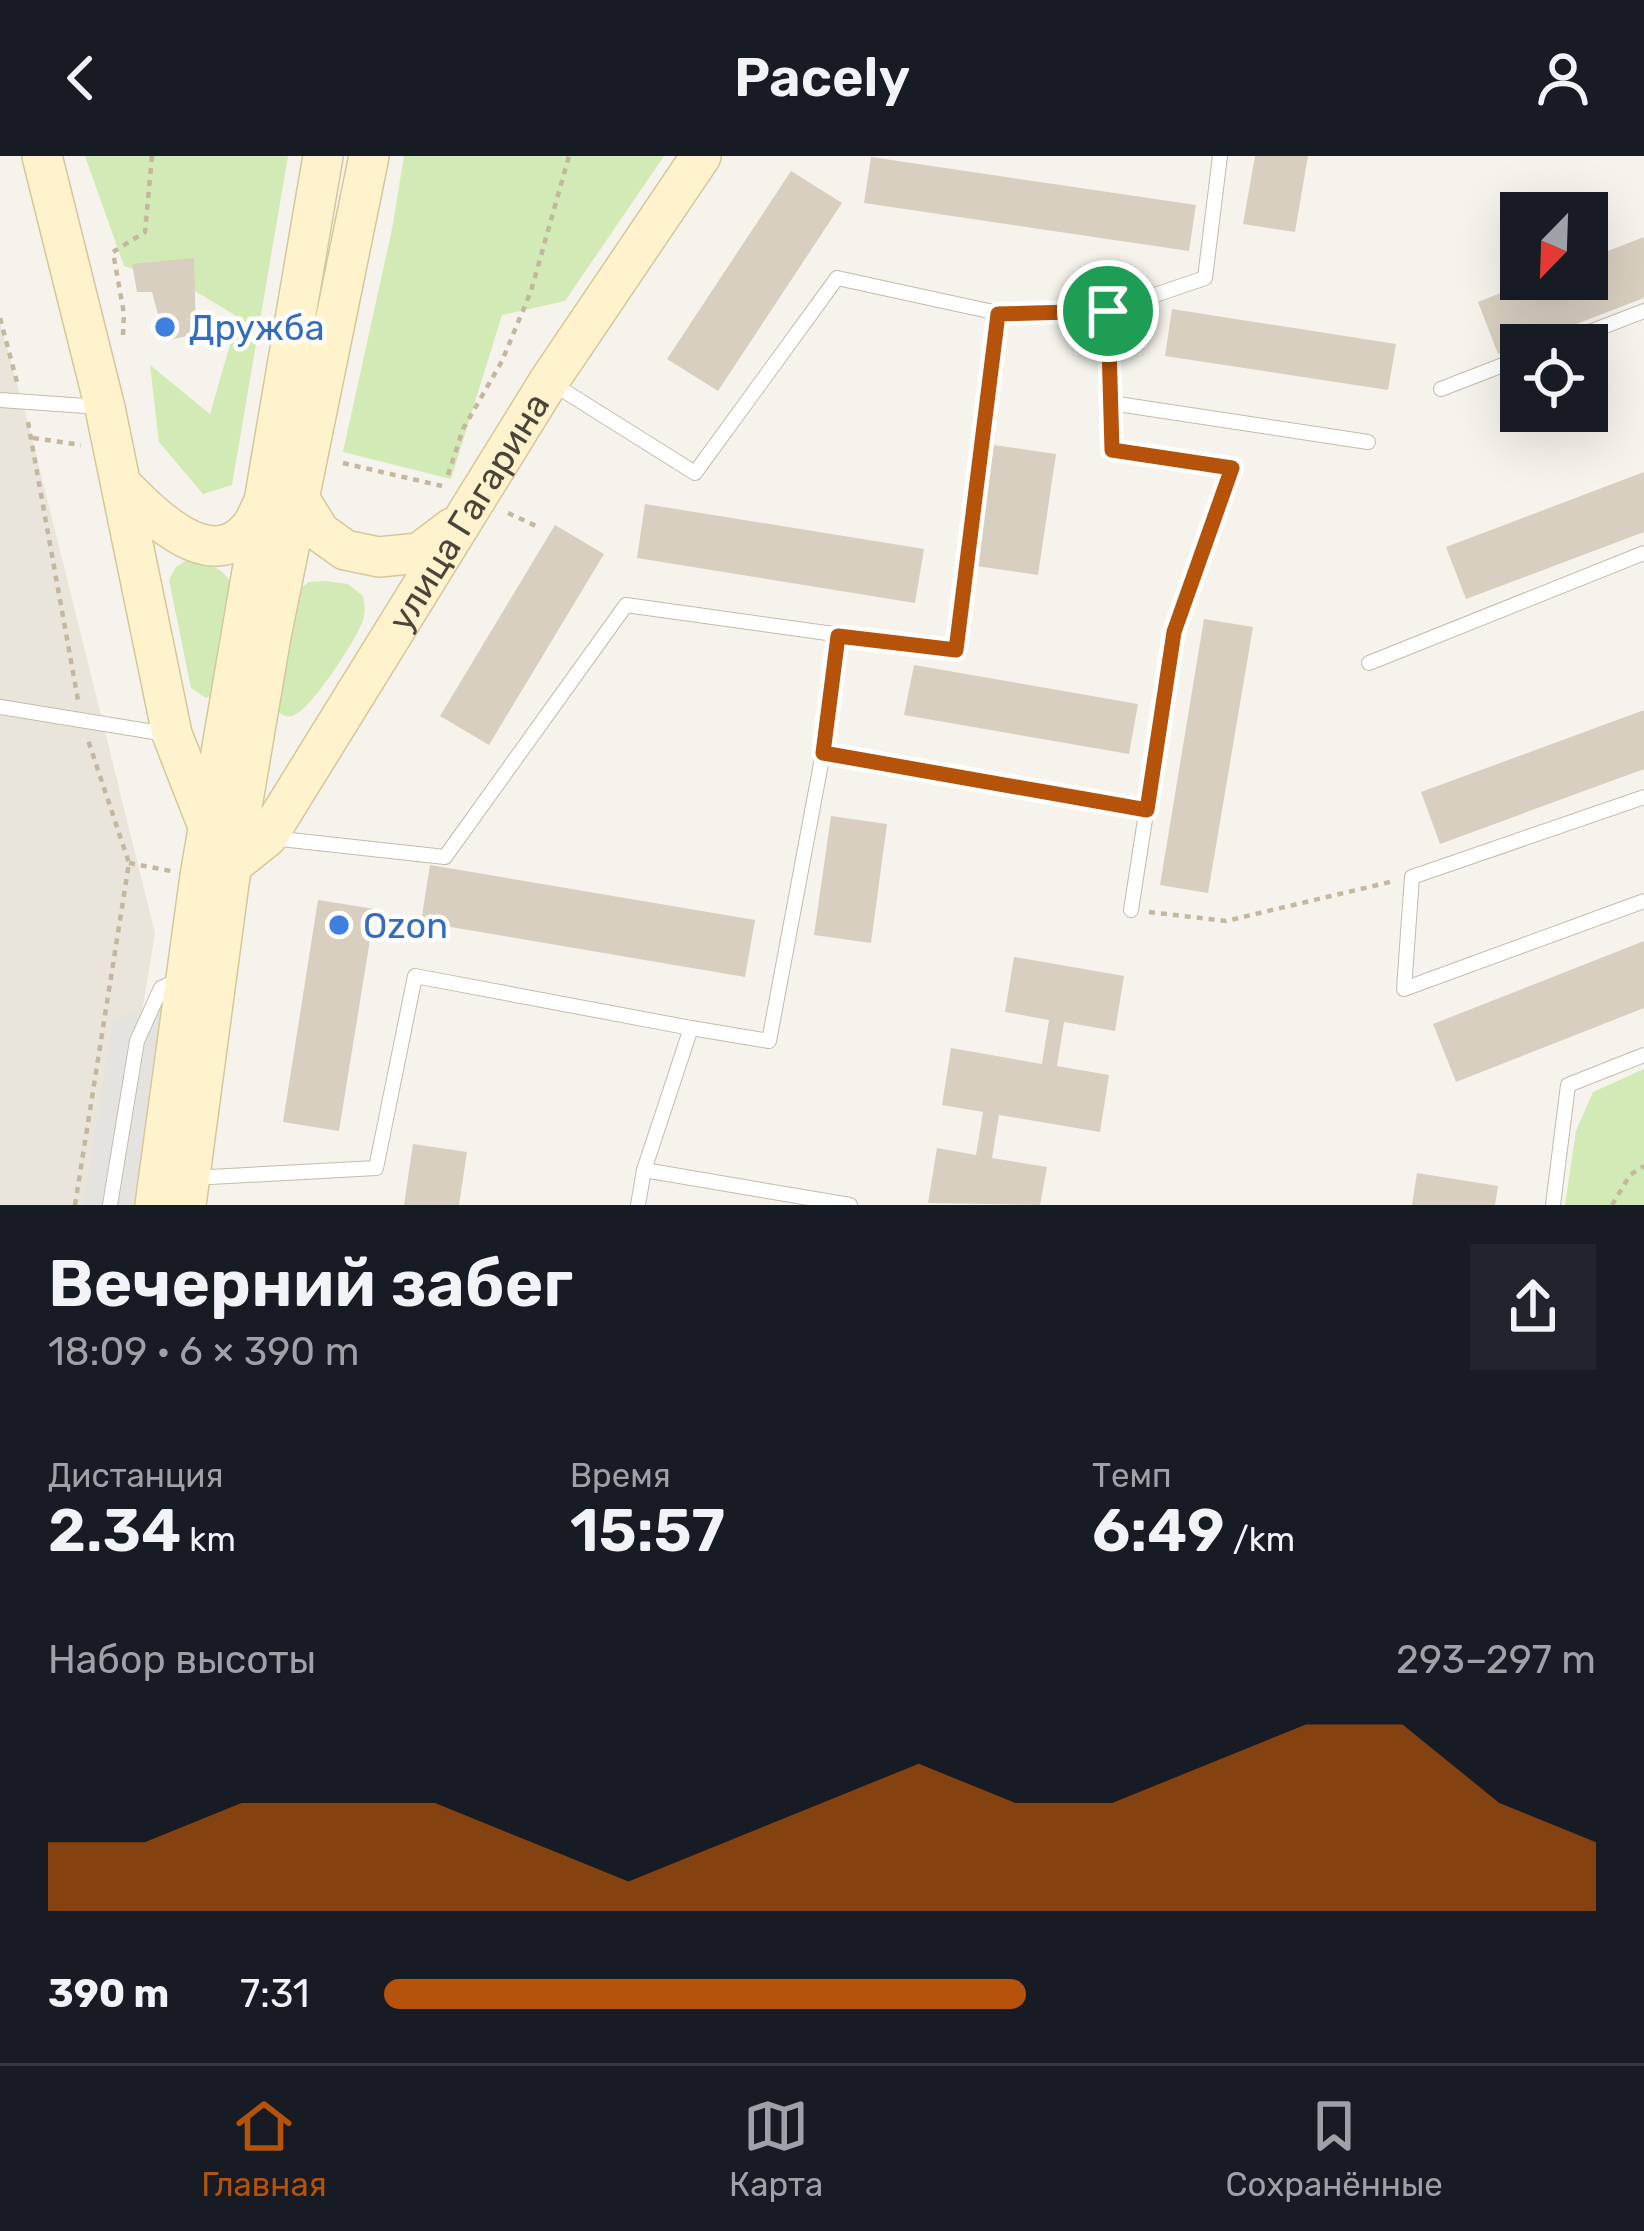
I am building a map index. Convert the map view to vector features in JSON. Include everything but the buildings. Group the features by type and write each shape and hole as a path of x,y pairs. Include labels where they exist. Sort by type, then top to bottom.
{"main road":[{"path":"42,156 105,408 172,734 209,830"},
{"path":"188,1192 283,494 323,156"},
{"path":"155,1205 209,830 283,494 351,256 369,156"},
{"name":"улица Гагарина","path":"233,863 267,837 549,381 700,156"},
{"path":"122,484 148,512 179,535 202,544 225,545 249,531 283,494"},
{"path":"283,494 345,550 379,557 419,553 461,522"}],"lane":[{"path":"549,381 695,473 837,278 998,314 1108,311 1205,278 1220,156"},
{"path":"1108,311 1112,450 1232,468 1174,632 1131,910"},
{"path":"1608,325 1644,311"},
{"path":"267,837 445,857 626,605 956,650 998,314"},
{"path":"1441,389 1500,366"},
{"path":"0,400 105,408"},
{"path":"1111,403 1368,442"},
{"path":"1369,663 1644,553"},
{"path":"188,1192 376,1168 415,976 770,1041 823,753 838,636"},
{"path":"0,706 172,734"},
{"path":"823,753 1147,810"},
{"path":"1644,797 1412,877 1404,989 1644,901"},
{"path":"110,1205 137,1041 161,988 186,976"},
{"path":"638,1205 644,1170 691,1028"},
{"path":"1553,1205 1568,1084 1644,1055"},
{"path":"644,1170 850,1205"}],"path":[{"path":"123,348 124,314 113,252 145,232 152,156"},
{"path":"337,460 349,467 445,486 463,429 502,361 531,291 569,156"},
{"path":"32,437 81,720 129,863 75,1205"},
{"path":"1131,910 1226,921 1412,877"},
{"path":"1612,1205 1630,1175 1644,1166"}],"shaded area":[{"path":"0,322 155,933 110,1205 0,1205"},
{"path":"185,995 149,1205 83,1205 113,1020"}],"green space":[{"path":"85,156 288,156 232,485 203,494 159,442 150,365 210,414 238,317 190,288 124,266"},
{"path":"404,156 664,156 565,301 502,315 451,479 343,452"},
{"path":"187,560 221,571 232,590 213,695 206,698 191,688 169,580"},
{"path":"309,582 348,584 363,596 364,618 322,687 303,709 287,716 278,712 298,590"},
{"path":"1644,1069 1644,1205 1565,1205 1576,1131 1593,1092"}],"place":[{"name":"Дружба","path":"165,327"},
{"name":"Ozon","path":"339,925"}],"route":[{"path":"1108,311 1112,450 1232,468 1174,632 1147,810 823,753 838,636 956,650 998,314 1108,311"}]}
